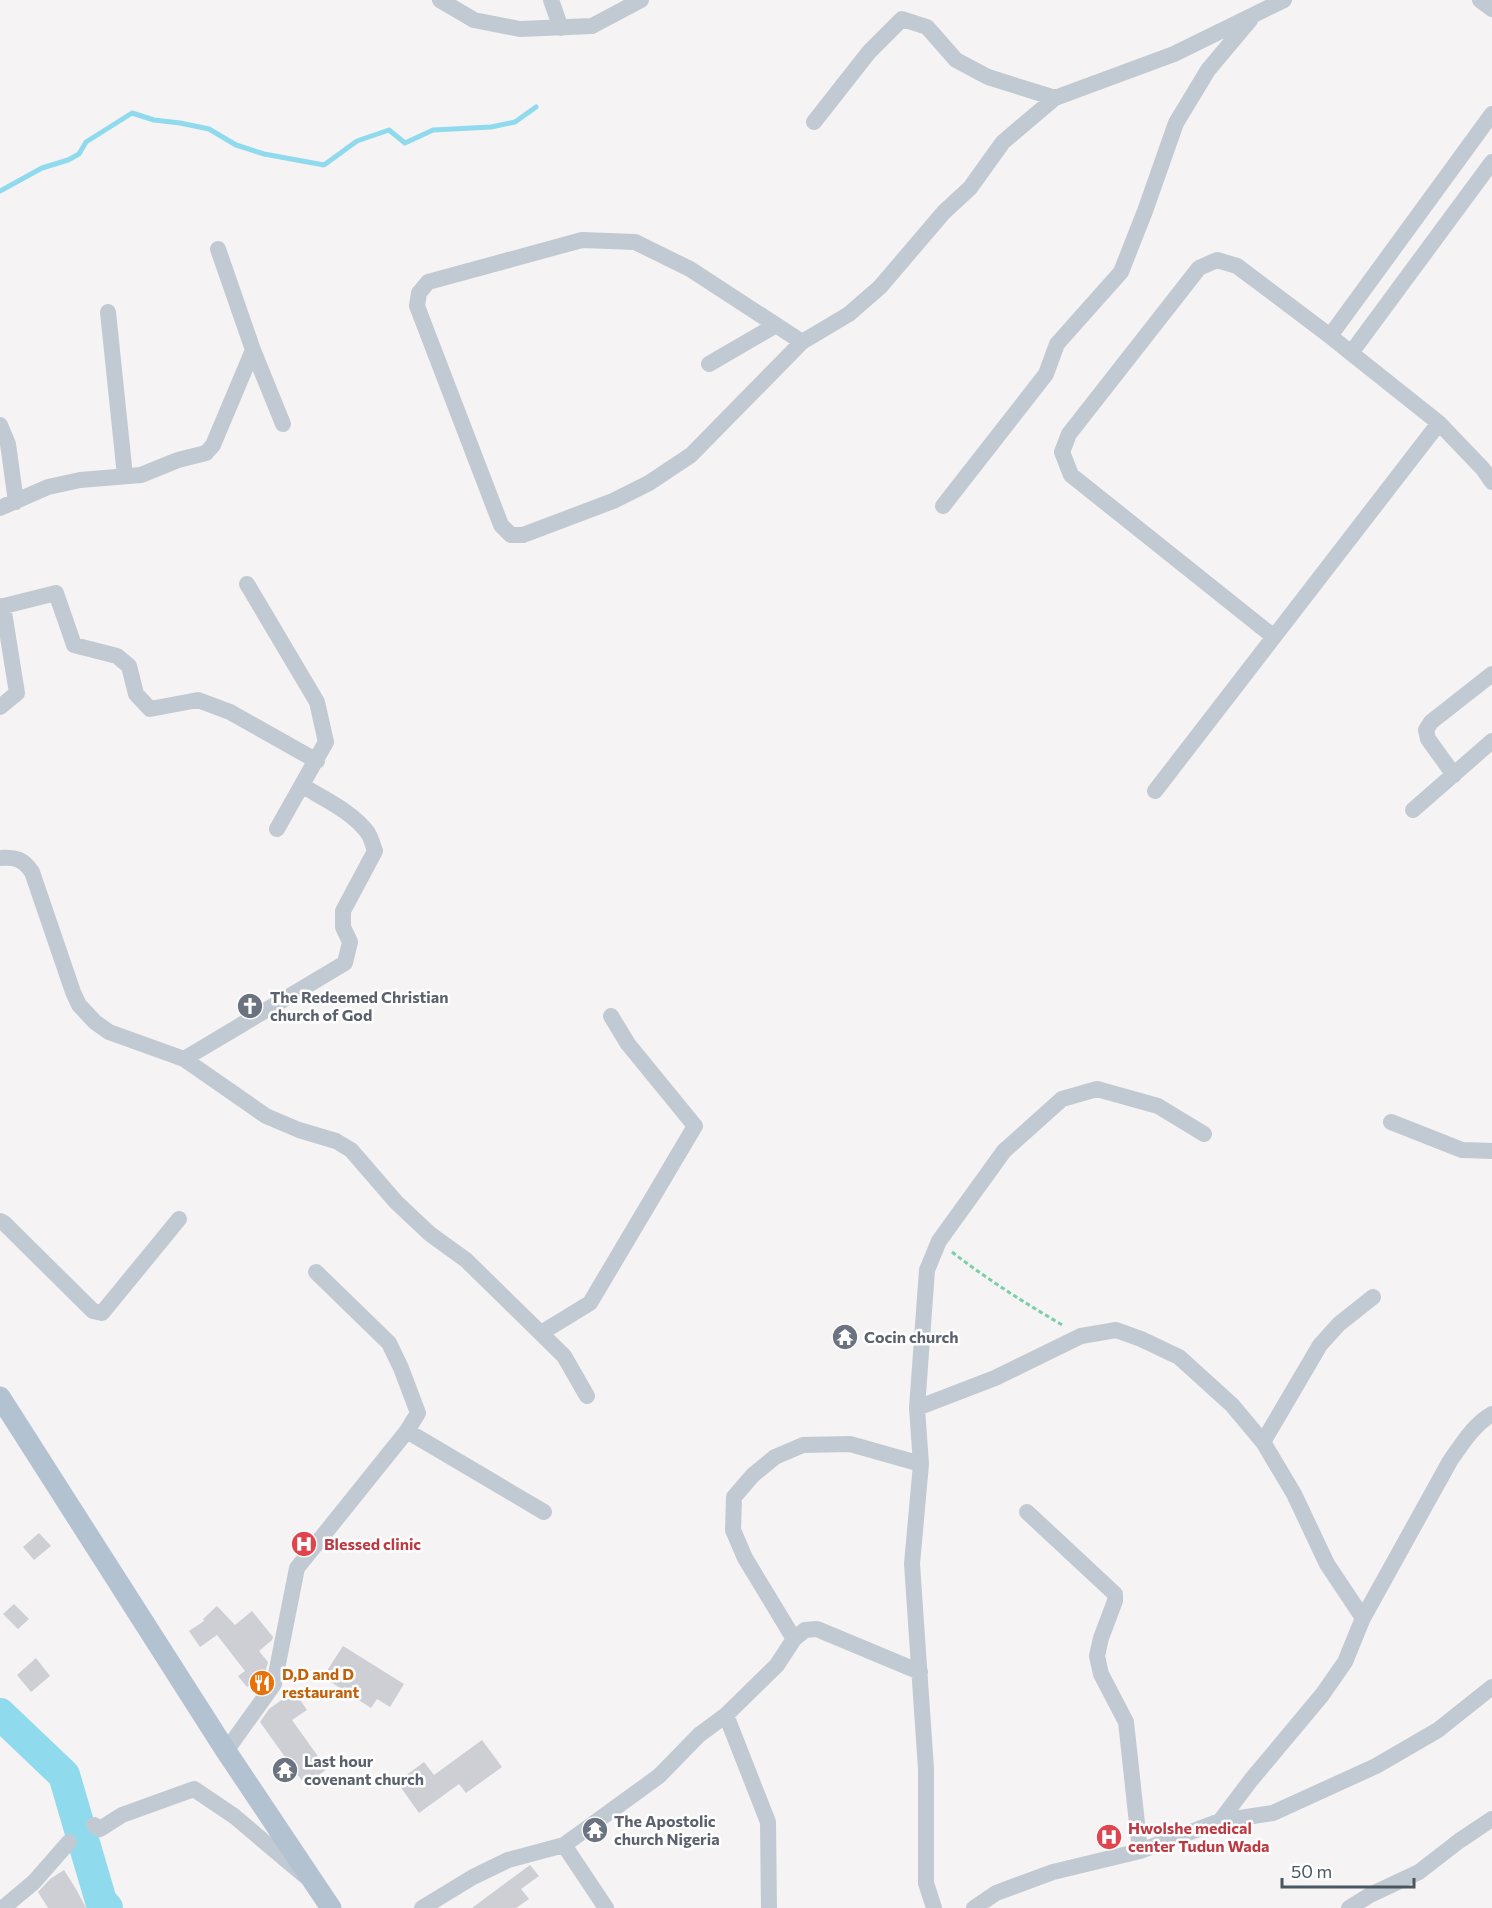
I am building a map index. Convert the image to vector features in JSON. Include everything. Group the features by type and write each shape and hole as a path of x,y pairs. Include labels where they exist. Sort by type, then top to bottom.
{"main road":[{"path":"0,1397 226,1752 331,1908"}],"street":[{"path":"440,0 474,20 519,29 592,26 641,0"},
{"path":"551,0 561,28"},
{"path":"802,342 690,269 635,242 582,240 428,282 419,293 417,306 501,525 511,535 523,535 613,501 649,483 691,455 802,342 849,314 880,287 944,212 970,188 1003,142 1055,98 1174,54 1284,0"},
{"path":"1480,0 1492,9"},
{"path":"943,506 1046,374 1056,344 1121,272 1176,123 1208,70 1254,15"},
{"path":"813,122 869,52 902,19 927,27 956,60 988,76 1055,98"},
{"path":"1330,336 1492,114"},
{"path":"1351,353 1492,162"},
{"path":"218,249 253,350 283,424"},
{"path":"1274,637 1071,475 1062,452 1069,434 1199,268 1217,260 1237,266 1330,336 1439,423 1483,469 1492,482"},
{"path":"108,312 125,476"},
{"path":"709,364 776,325"},
{"path":"0,508 48,487 80,480 141,475 178,460 206,453 213,445 253,350"},
{"path":"1155,792 1439,423"},
{"path":"0,425 8,444 16,501"},
{"path":"247,584 316,702 326,742 277,829"},
{"path":"0,707 17,693 2,607 56,593 74,645 117,656 129,666 136,694 150,709 198,700 230,712 317,761"},
{"path":"1454,775 1428,740 1426,730 1431,722 1492,674"},
{"path":"1413,810 1492,741"},
{"path":"184,1059 345,963 350,942 343,927 343,911 375,851 369,835 360,824 303,786"},
{"path":"0,858 12,857 25,862 32,872 73,992 80,1005 95,1022 110,1032 184,1059 266,1116 299,1130 336,1141 351,1150 396,1202 430,1234 466,1260 564,1356 587,1396"},
{"path":"541,1333 590,1303 695,1126 628,1044 611,1016"},
{"path":"934,1908 926,1883 926,1769 912,1564 921,1464 917,1408 927,1270 939,1241 1004,1151 1062,1099 1097,1089 1158,1106 1204,1134"},
{"path":"1391,1122 1462,1150 1492,1151"},
{"path":"0,1221 93,1311 102,1312 179,1219"},
{"path":"226,1752 274,1684 297,1568 407,1431 418,1413 389,1343 316,1272"},
{"path":"1263,1442 1320,1345 1339,1324 1373,1297"},
{"path":"917,1408 995,1378 1081,1336 1116,1330 1141,1339 1179,1357 1232,1405 1263,1442 1294,1494 1327,1564 1363,1618"},
{"path":"1220,1821 1345,1662 1363,1618 1450,1461 1467,1437 1492,1414"},
{"path":"407,1431 544,1512"},
{"path":"794,1639 745,1558 733,1530 735,1497 753,1475 775,1457 803,1445 850,1444 921,1464"},
{"path":"1027,1512 1115,1594 1115,1601 1097,1656 1101,1674 1126,1722 1140,1851"},
{"path":"422,1908 473,1877 508,1860 564,1845 660,1776 699,1735 726,1715 777,1665 794,1639 805,1630 817,1629 920,1672"},
{"path":"974,1908 996,1893 1053,1872 1140,1851 1220,1821 1273,1813 1376,1766 1438,1730 1492,1687"},
{"path":"726,1715 768,1822 769,1908"},
{"path":"94,1825 100,1828 122,1815 194,1789 234,1816 315,1884"},
{"path":"1349,1908 1370,1895 1419,1872 1492,1819"},
{"path":"3,1908 22,1903 34,1882 69,1842"},
{"path":"564,1845 606,1908"}],"path":[{"path":"939,1241 974,1269 1023,1302 1081,1336"}],"building":[{"path":"39,1533 51,1546 34,1560 23,1547"},
{"path":"14,1604 29,1619 18,1629 3,1614"},
{"path":"217,1606 235,1625 252,1611 273,1637 259,1651 268,1662 265,1673 247,1687 238,1676 245,1671 217,1635 200,1647 189,1631 204,1621 203,1619"},
{"path":"343,1646 404,1684 390,1707 377,1699 371,1708 323,1677"},
{"path":"36,1658 50,1676 31,1692 17,1675"},
{"path":"294,1691 307,1710 292,1720 327,1769 305,1785 260,1722 269,1709"},
{"path":"482,1740 502,1767 466,1793 459,1784 419,1813 397,1782 424,1762 434,1775"},
{"path":"530,1865 539,1876 521,1889 529,1899 516,1908 472,1908"},
{"path":"64,1870 86,1908 48,1908 38,1892 50,1879"}],"waterway":[{"path":"0,191 42,168 79,154 86,142 132,113 154,120 209,129 236,145 264,154 324,165 357,141 389,130 405,143 433,130 491,127 515,122 536,107"},
{"path":"0,1714 64,1775 101,1901 107,1908"}],"place":[{"name":"The Redeemed Christian church of God","path":"250,1006"},
{"name":"Cocin church","path":"845,1337"},
{"name":"Blessed clinic","path":"304,1544"},
{"name":"D,D and D restaurant","path":"262,1683"},
{"name":"Last hour covenant church","path":"285,1770"},
{"name":"The Apostolic church Nigeria","path":"595,1830"},
{"name":"Hwolshe medical center Tudun Wada","path":"1109,1837"}]}
